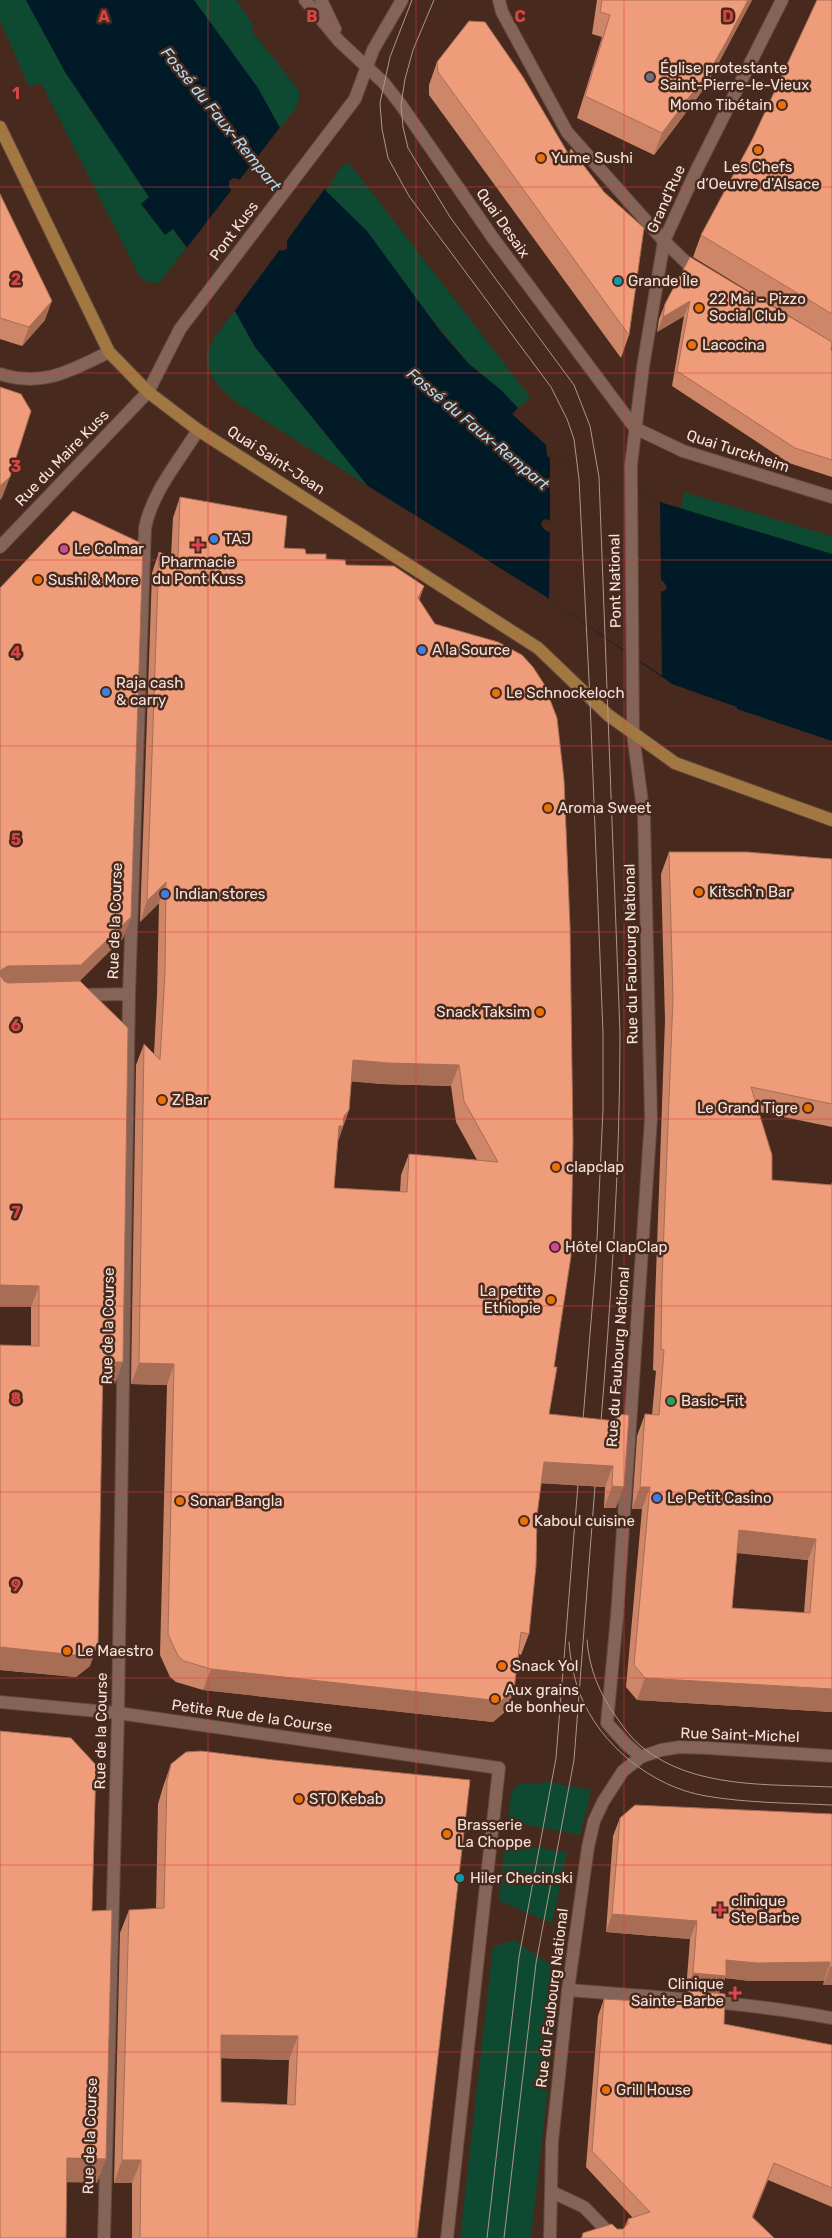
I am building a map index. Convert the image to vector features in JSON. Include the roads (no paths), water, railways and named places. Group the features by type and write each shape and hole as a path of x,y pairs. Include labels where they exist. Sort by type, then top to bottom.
{"street":[{"name":"Quai Desaix","path":"306,0 339,41 401,105 493,238 635,428"},
{"name":"Quai Desaix","path":"321,0 339,41"},
{"name":"Pont Kuss","path":"148,392 180,330 194,310 355,99 373,50 402,0"},
{"path":"499,0 502,12 561,124 664,242 690,266 715,281"},
{"name":"Grand'Rue","path":"635,428 664,242 696,171 782,0"},
{"name":"Quai Saint-Jean","path":"0,127 109,352 148,392 198,430 538,648 590,700 633,734 675,763 832,820"},
{"path":"0,374 36,380 69,371 109,352"},
{"name":"Rue du Maire Kuss","path":"0,546 148,392"},
{"name":"Quai Turckheim","path":"635,428 683,451 832,497"},
{"name":"Pont National","path":"633,734 630,490 635,428"},
{"name":"Rue de la Course","path":"104,2238 118,1713 129,994 145,528 154,498 198,430"},
{"name":"Rue du Faubourg National","path":"633,734 644,817 650,1119 617,1616 607,1723 641,1757"},
{"path":"64,995 129,994"},
{"name":"Petite Rue de la Course","path":"0,1702 118,1713 499,1768 447,2238"},
{"name":"Rue Saint-Michel","path":"623,1771 641,1757 660,1750 680,1747 832,1756"},
{"name":"Rue du Faubourg National","path":"550,2238 552,2142 568,1990 588,1847 594,1821 603,1802 623,1771"},
{"path":"568,1990 705,2000 788,2010 832,2018"},
{"path":"552,2192 584,2207 614,2238"}],"water":[{"name":"Fossé du Faux-Rempart","path":"26,0 194,0 258,88 280,128 326,191 367,231 441,332 469,364 501,390 518,408 512,414 546,445 547,456 660,502 832,554 832,741 737,709 737,707 672,684 545,596 368,486 255,347 235,311 173,229 165,235 141,204 149,197 65,72","holes":["233,178 239,179 287,241 287,249 282,251 278,249 229,187 229,181","546,519 664,582 667,588 659,592 545,530 541,525 543,520"]}],"tram line":[{"path":"412,0 390,57 380,103 382,129 388,158 409,196 551,387 567,419 574,439 579,479 603,1034 603,1109 596,1261 582,1432"},
{"path":"434,0 413,50 405,79 401,105 403,127 408,148 450,217 574,385 590,426 599,477 620,1033 614,1234 600,1434"},
{"path":"487,2238 519,1957 556,1758 579,1472"},
{"path":"504,2238 536,1963 574,1760 596,1473"},
{"path":"587,1640 590,1661 596,1681 611,1709 635,1740 662,1761 684,1771 732,1782 832,1787"},
{"path":"569,1642 576,1682 589,1713 614,1746 630,1761 648,1773 686,1791 706,1796 753,1801 832,1805"}],"place":[{"name":"Église protestante Saint-Pierre-le-Vieux","path":"650,77"},
{"name":"Momo Tibétain","path":"782,105"},
{"name":"Les Chefs d’Oeuvre d'Alsace","path":"758,150"},
{"name":"Yume Sushi","path":"541,158"},
{"name":"Grande Île","path":"618,281"},
{"name":"22 Mai - Pizzo Social Club","path":"699,308"},
{"name":"Lacocina","path":"692,345"},
{"name":"TAJ","path":"214,539"},
{"name":"Pharmacie du Pont Kuss","path":"198,545"},
{"name":"Le Colmar","path":"64,549"},
{"name":"Sushi & More","path":"38,580"},
{"name":"A la Source","path":"422,650"},
{"name":"Raja cash & carry","path":"106,692"},
{"name":"Le Schnockeloch","path":"496,693"},
{"name":"Aroma Sweet","path":"548,808"},
{"name":"Kitsch'n Bar","path":"699,892"},
{"name":"Indian stores","path":"165,894"},
{"name":"Snack Taksim","path":"540,1012"},
{"name":"Z Bar","path":"162,1100"},
{"name":"Le Grand Tigre","path":"808,1108"},
{"name":"clapclap","path":"556,1167"},
{"name":"Hôtel ClapClap","path":"555,1247"},
{"name":"La petite Ethiopie","path":"551,1300"},
{"name":"Basic-Fit","path":"671,1401"},
{"name":"Le Petit Casino","path":"657,1498"},
{"name":"Sonar Bangla","path":"180,1501"},
{"name":"Kaboul cuisine","path":"524,1521"},
{"name":"Le Maestro","path":"67,1651"},
{"name":"Snack Yol","path":"502,1666"},
{"name":"Aux grains de bonheur","path":"495,1699"},
{"name":"STO Kebab","path":"299,1799"},
{"name":"Brasserie La Choppe","path":"447,1834"},
{"name":"Hiler Checinski","path":"460,1878"},
{"name":"clinique Ste Barbe","path":"720,1910"},
{"name":"Clinique Sainte-Barbe","path":"735,1993"},
{"name":"Grill House","path":"606,2090"}]}
